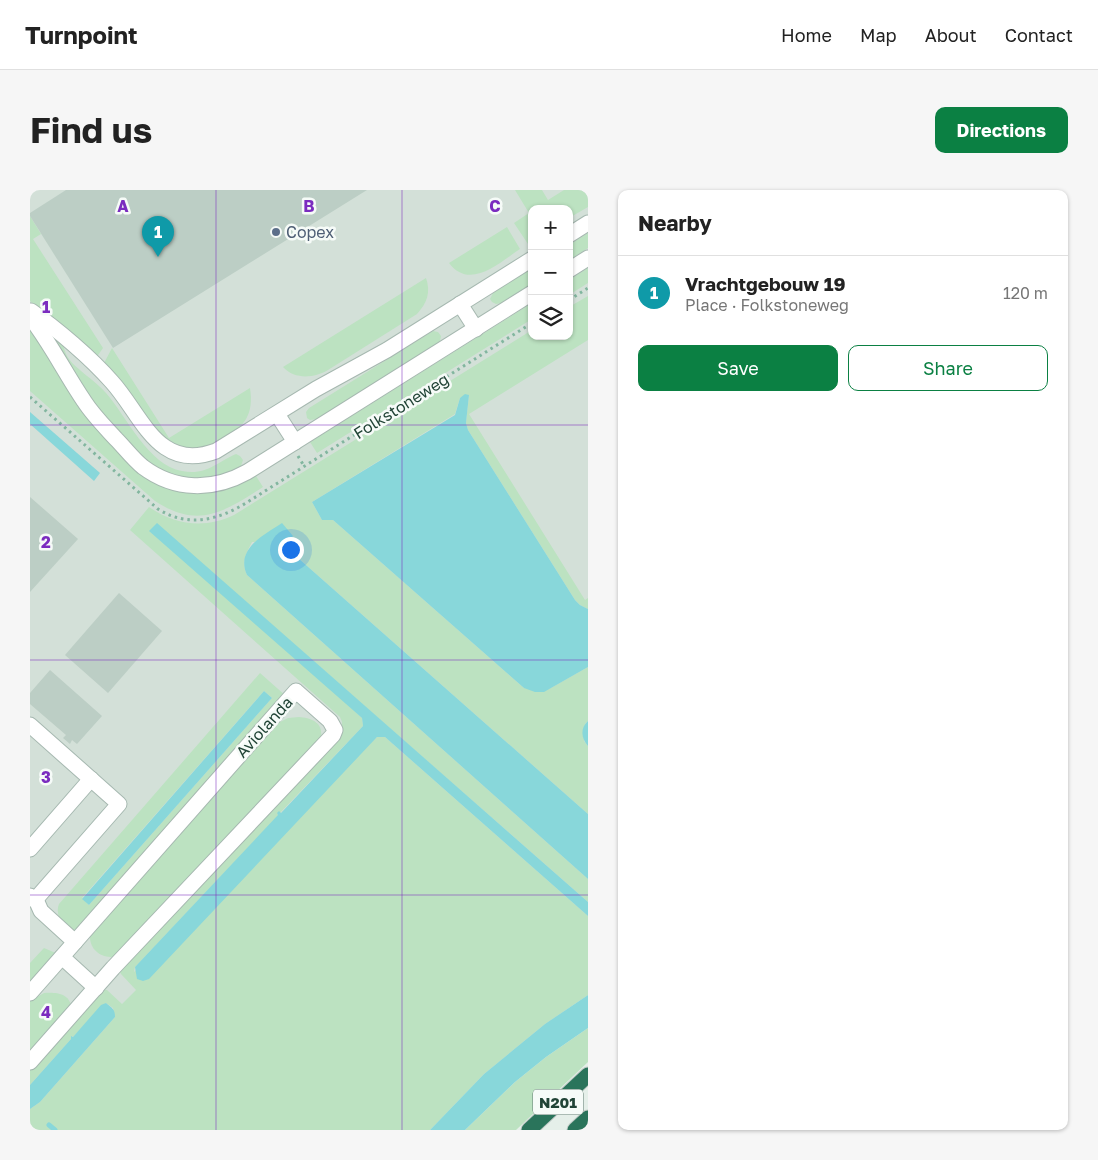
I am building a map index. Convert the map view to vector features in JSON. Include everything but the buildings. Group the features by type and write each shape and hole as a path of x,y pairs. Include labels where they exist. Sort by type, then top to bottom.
{"highway":[{"name":"N201","path":"529,1130 588,1075"},
{"name":"N201","path":"575,1130 588,1118"}],"street":[{"path":"573,233 588,224"},
{"path":"573,267 588,258"},
{"path":"30,310 55,329 99,369 120,391 159,444 175,453 194,456 209,454 316,389 386,350 528,262"},
{"name":"Folkstoneweg","path":"30,317 94,415 138,462 161,478 178,484 205,486 222,483 247,472 530,295"},
{"path":"460,304 476,329"},
{"path":"277,414 295,442"},
{"name":"Aviolanda","path":"30,993 296,691 330,721 335,730 333,736 96,988 30,1062"},
{"path":"30,726 118,804 32,898 41,911 75,942"},
{"path":"30,849 91,779"},
{"path":"62,957 96,988"}],"path":[{"path":"573,297 588,288"},
{"name":"Folkstoneweg","path":"270,488 528,327"}],"shaded area":[{"path":"30,190 588,190 588,995 484,1074 430,1130 30,1130"}],"green space":[{"path":"515,190 542,190 548,200 564,190 588,190 588,207 573,216 573,205 528,205 528,211"},
{"path":"528,214 528,244 514,223"},
{"path":"30,216 41,234 33,239 103,348 96,358 30,301"},
{"path":"507,227 520,249 494,267 475,274 466,274 457,271 449,263"},
{"path":"588,233 588,248 573,257 573,242"},
{"path":"588,268 588,283 573,292 573,277"},
{"path":"528,271 528,286 501,303 496,304 490,299 493,293"},
{"path":"426,278 427,297 417,314 328,370 317,375 299,376 283,367"},
{"path":"588,296 588,340 469,414 585,600 588,598 588,609 575,600 468,430 466,423 469,395 460,398 455,414 312,502 322,520 333,520 524,688 549,689 588,667 588,721 585,724 584,741 588,746 588,814 289,550 287,542 252,542 246,554 244,566 247,575 588,879 588,902 157,524 362,718 363,726 280,813 277,813 279,815 135,967 134,972 377,737 385,737 588,916 588,995 545,1024 484,1074 430,1130 30,1130 30,1109 40,1102 115,1017 113,1008 106,1003 72,1036 30,1085 30,1069 102,990 107,990 122,1004 136,990 119,970 342,730 340,717 130,530 149,507 169,518 190,523 212,522 234,515 528,332 528,340 573,340 573,305"},
{"path":"528,306 528,321 317,453 310,442"},
{"path":"30,328 82,408 185,492 204,493 222,490 239,485 256,476 263,487 224,510 198,516 171,510 155,501 30,391"},
{"path":"433,331 438,332 441,336 440,341 436,344 317,419 310,420 307,418 306,412 309,408"},
{"path":"51,336 62,341 69,359 106,393 139,439 159,460 170,467 182,471 198,472 236,454 243,460 241,466 221,475 200,479 176,477 151,466 102,417"},
{"path":"112,348 169,438 250,388 251,405 243,424 218,443 209,447 193,449 173,443 159,434 103,365"},
{"path":"260,673 286,696 77,930 68,927 59,917 59,904","holes":["264,691 272,698 89,905 82,898"]},
{"path":"288,718 308,718 318,724 321,737 117,956 106,957 98,953 92,945 90,935 276,724"},
{"path":"44,948 58,954 30,986 30,963"},
{"path":"44,993 57,993 65,996 70,1002 71,1007 30,1055 30,1001"},
{"path":"588,1028 588,1062 516,1130 465,1130 515,1082 546,1057"}],"water":[{"path":"465,394 469,395 466,423 468,430 575,600 588,609 588,667 544,692 535,692 524,688 333,520 322,520 312,502 455,415 460,398"},
{"path":"30,412 100,473 94,481 30,424"},
{"path":"157,523 588,902 588,916 385,737 377,737 149,979 143,981 137,979 135,967 278,815 277,813 279,811 281,813 363,726 362,718 149,531"},
{"path":"282,523 293,536 287,542 289,550 588,814 588,879 247,575 244,566 248,550 260,538"},
{"path":"264,691 272,698 89,905 82,899"},
{"path":"588,721 588,746 582,733"},
{"path":"588,995 588,1028 546,1057 515,1082 465,1130 430,1130 484,1074 545,1024"},
{"path":"106,1003 114,1010 115,1017 40,1102 30,1109 30,1085 71,1039 71,1036 73,1037 101,1005"}],"waterway":[{"path":"49,1125 55,1130"}],"place":[{"name":"Copex","path":"276,232"},
{"name":"Vrachtgebouw 19","path":"158,257"}]}
